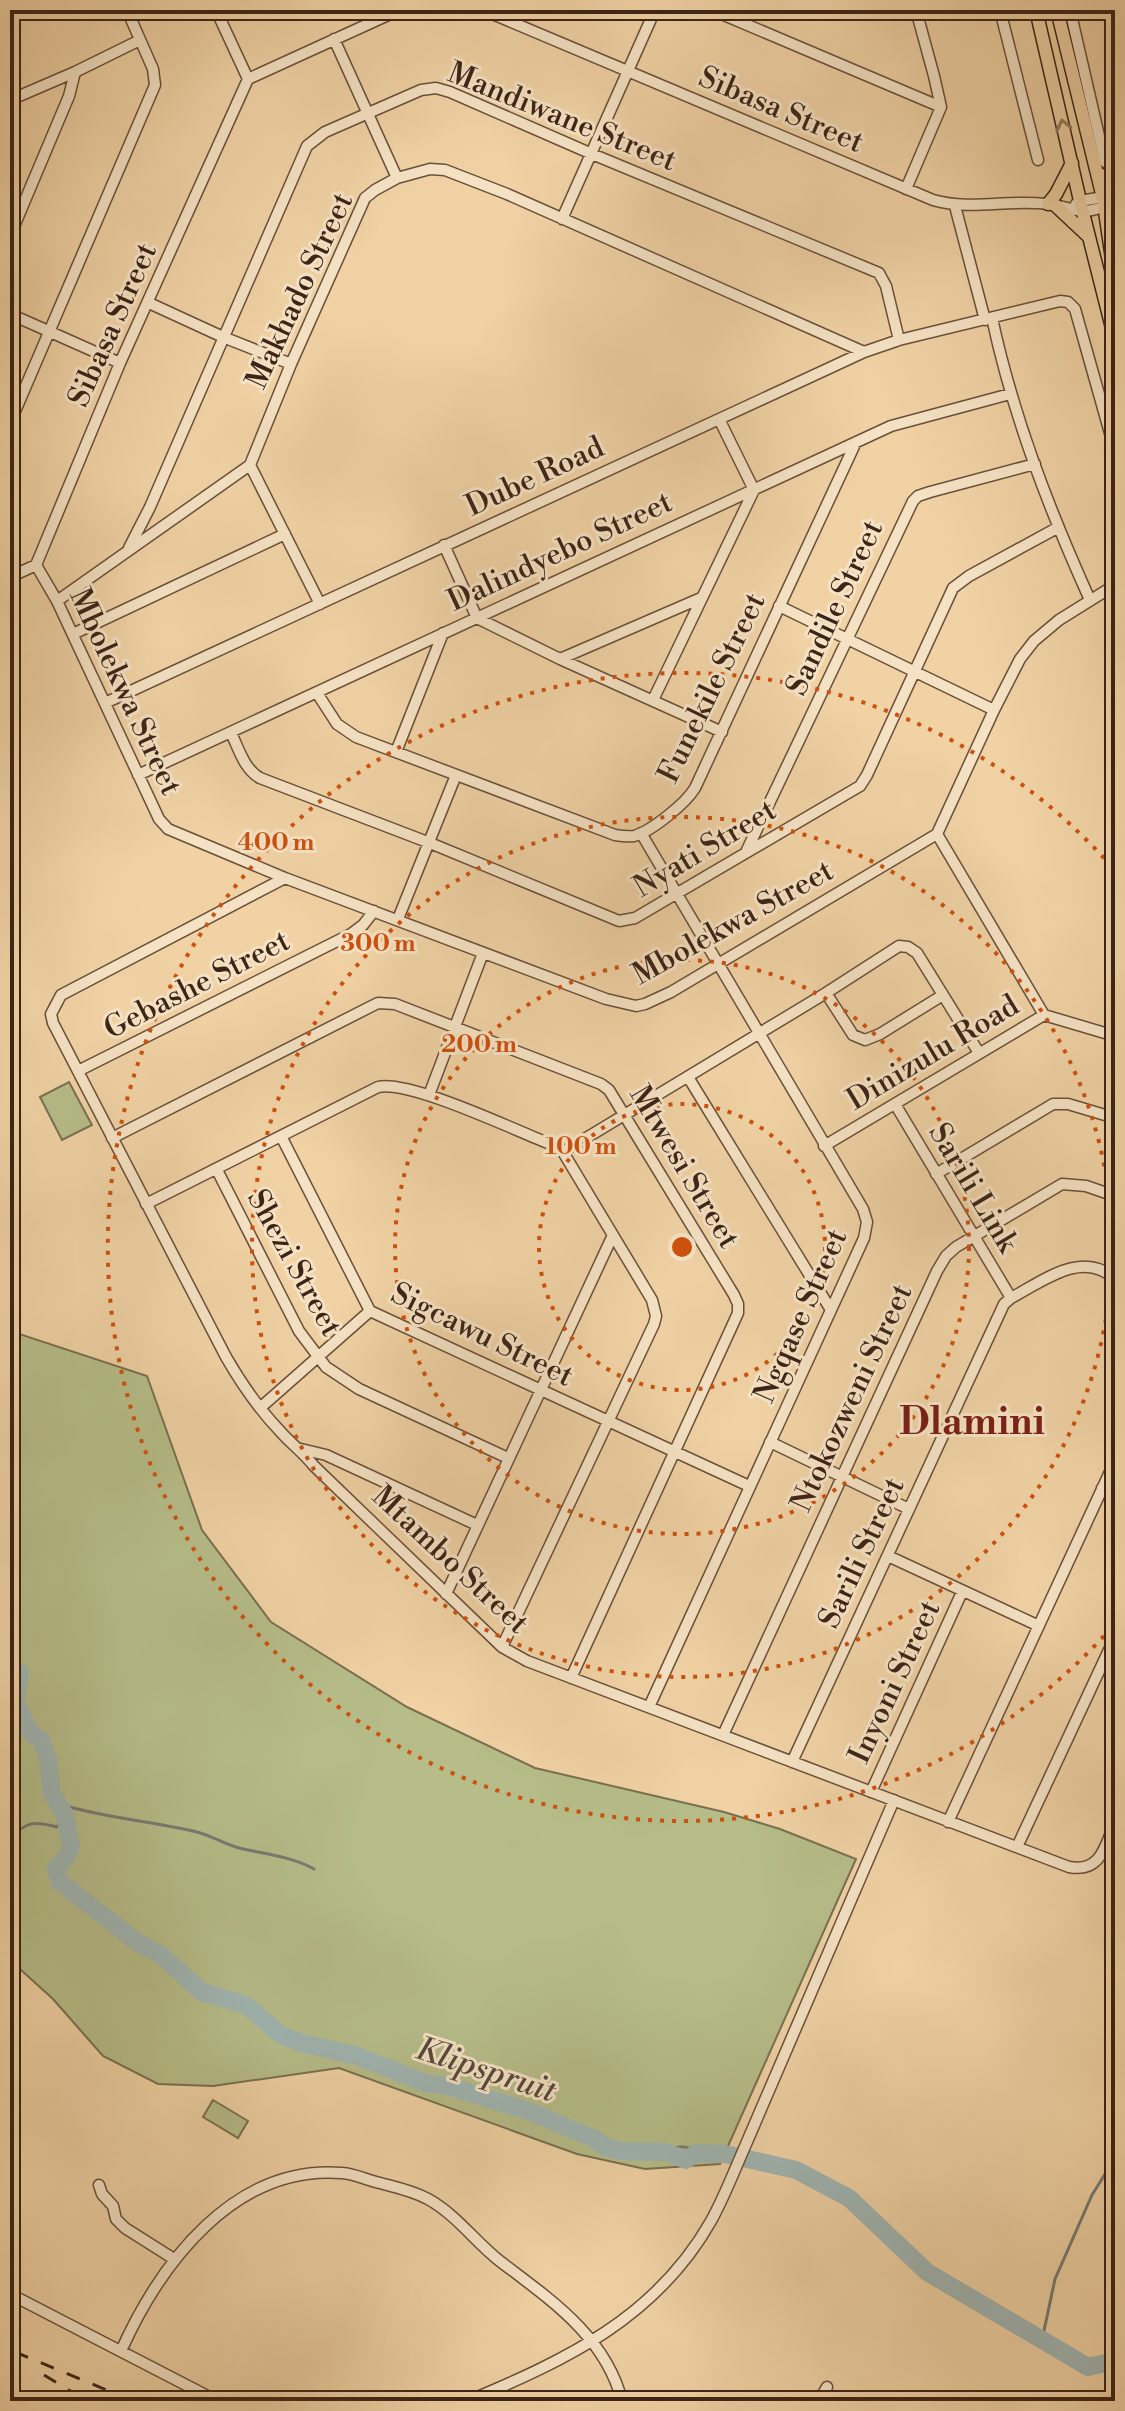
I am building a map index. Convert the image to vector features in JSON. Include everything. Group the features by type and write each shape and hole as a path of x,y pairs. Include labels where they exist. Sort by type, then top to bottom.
{"main road":[{"path":"1036,10 1072,163 1078,207 1115,340"},
{"path":"1057,10 1092,150 1110,199 1115,279"},
{"path":"1072,163 1052,205 1089,238"},
{"path":"1112,264 1115,217"}],"street":[{"path":"10,19 30,10"},
{"path":"10,423 155,85 153,69 127,10"},
{"path":"216,10 248,79 399,10"},
{"name":"Sibasa Street","path":"483,10 906,189 955,206 1018,202 1078,207 1110,199"},
{"path":"562,219 655,10"},
{"path":"712,10 941,107"},
{"path":"904,10 916,13 941,107 906,189"},
{"path":"1000,10 1038,160"},
{"path":"1070,10 1105,162"},
{"path":"334,39 397,178"},
{"path":"10,100 140,40"},
{"path":"10,236 69,96 75,72"},
{"name":"Sibasa Street","path":"36,565 120,363 248,79"},
{"name":"Mandiwane Street","path":"129,548 150,507 307,146 325,132 421,90 436,88 879,273 886,286 899,340"},
{"name":"Makhado Street","path":"250,465 365,198 397,178 430,169 445,170 507,194 864,352"},
{"path":"955,206 1010,394 1057,528 1090,600"},
{"name":"Dube Road","path":"105,703 864,352 899,340 1060,301 1071,304 1115,451"},
{"path":"149,303 291,364"},
{"path":"10,314 120,363"},
{"name":"Dalindyebo Street","path":"138,775 891,426 1010,394"},
{"path":"653,700 754,490 719,419"},
{"name":"Funekile Street","path":"641,833 689,798 856,442"},
{"name":"Sandile Street","path":"746,852 906,514 918,496 1035,464"},
{"path":"57,601 250,465 320,604"},
{"path":"150,507 165,524"},
{"name":"Nyati Street","path":"231,733 248,767 260,778 430,843 619,921 635,918 860,786 953,588 1057,528"},
{"path":"73,634 285,534"},
{"path":"444,545 477,618 722,732"},
{"path":"10,577 36,565"},
{"name":"Mbolekwa Street","path":"36,565 73,634 159,819 168,829 285,878 606,999 636,1006 658,999 937,834"},
{"path":"1044,1015 937,834 1020,659 1034,641 1059,620 1115,585"},
{"path":"560,659 701,598"},
{"path":"779,606 994,710"},
{"path":"396,752 443,633"},
{"path":"317,693 343,730 615,835 626,837 641,833"},
{"path":"398,919 456,775"},
{"name":"Ngqase Street","path":"641,833 863,1209 867,1222 864,1238 649,1707"},
{"name":"Mtambo Street","path":"285,878 61,995 51,1014 226,1357 242,1385 280,1432 502,1647 527,1661 1069,1867 1084,1868 1094,1864 1100,1858 1115,1823"},
{"name":"Gebashe Street","path":"78,1071 351,934 374,911"},
{"path":"563,1152 899,946 917,953 979,1053"},
{"path":"429,1095 483,953"},
{"path":"826,993 853,1035 865,1040 943,995"},
{"name":"Mtwesi Street","path":"112,1138 378,1003 395,1004 601,1084 609,1090 738,1304 738,1313 571,1678"},
{"name":"Dinizulu Road","path":"824,1146 1044,1015 1115,1036"},
{"path":"688,1077 831,1310"},
{"path":"146,1204 378,1087 394,1085 429,1095 548,1143 563,1152 652,1300 656,1316 502,1647"},
{"name":"Sarili Link","path":"895,1104 1011,1298"},
{"path":"936,1174 1053,1104 1068,1104 1115,1118"},
{"name":"Sigcawu Street","path":"281,1136 370,1311 749,1486"},
{"name":"Shezi Street","path":"217,1170 293,1321 333,1374 508,1458"},
{"name":"Ntokozweni Street","path":"723,1735 942,1262 956,1247 1062,1184 1086,1186 1115,1196"},
{"path":"446,1594 612,1237"},
{"path":"1011,1298 1071,1267 1096,1266 1115,1279"},
{"name":"Sarili Street","path":"792,1762 1004,1304 1011,1298"},
{"path":"260,1408 370,1311"},
{"path":"770,1442 909,1509"},
{"path":"301,1449 326,1455 477,1525"},
{"path":"948,1822 1115,1461"},
{"path":"1102,1488 1115,1494"},
{"path":"888,1556 1039,1626"},
{"name":"Inyoni Street","path":"871,1792 962,1592"},
{"path":"1017,1847 1115,1637"},
{"path":"468,2401 551,2366 616,2326 672,2275 710,2223 894,1800"},
{"path":"121,2351 174,2259 215,2216 264,2186 288,2177 313,2172 359,2175 373,2182 401,2188 441,2207 492,2255 577,2324 593,2342 612,2373 622,2401"},
{"path":"99,2185 102,2194 113,2206 116,2219 125,2228 174,2259"},
{"path":"10,2294 217,2401"},
{"path":"819,2401 827,2387"}],"green space":[{"path":"69,1082 92,1125 62,1140 40,1097"},
{"path":"10,1328 13,1332 147,1376 202,1530 271,1622 407,1707 535,1768 724,1812 780,1829 856,1859 720,2164 645,2169 577,2154 339,2068 213,2086 158,2084 103,2056 53,1999 10,1960"},
{"path":"213,2100 248,2121 238,2138 203,2117"}],"waterway":[{"name":"Klipspruit","path":"10,1669 20,1673 16,1697 18,1708 30,1732 41,1740 48,1759 52,1794 65,1815 71,1847 56,1868 59,1881 138,1943 160,1954 202,1992 246,2005 281,2035 298,2042 357,2056 425,2083 448,2086 528,2111 595,2139 605,2147 620,2151 666,2152 686,2160 696,2153 725,2154 796,2170 849,2198 927,2272 1088,2367 1115,2361"},
{"path":"59,1804 197,1832 237,1848 288,1859 314,1869"},
{"path":"10,1838 21,1828 32,1824 57,1827 65,1815"},
{"path":"588,2135 602,2135 623,2151"},
{"path":"661,2152 680,2147 699,2153"},
{"path":"1042,2340 1055,2279 1092,2195 1115,2158"}],"railway":[{"path":"15,2352 133,2401"},
{"path":"44,2375 87,2401"}],"district":[{"name":"Dlamini","path":"972,1422"}]}
